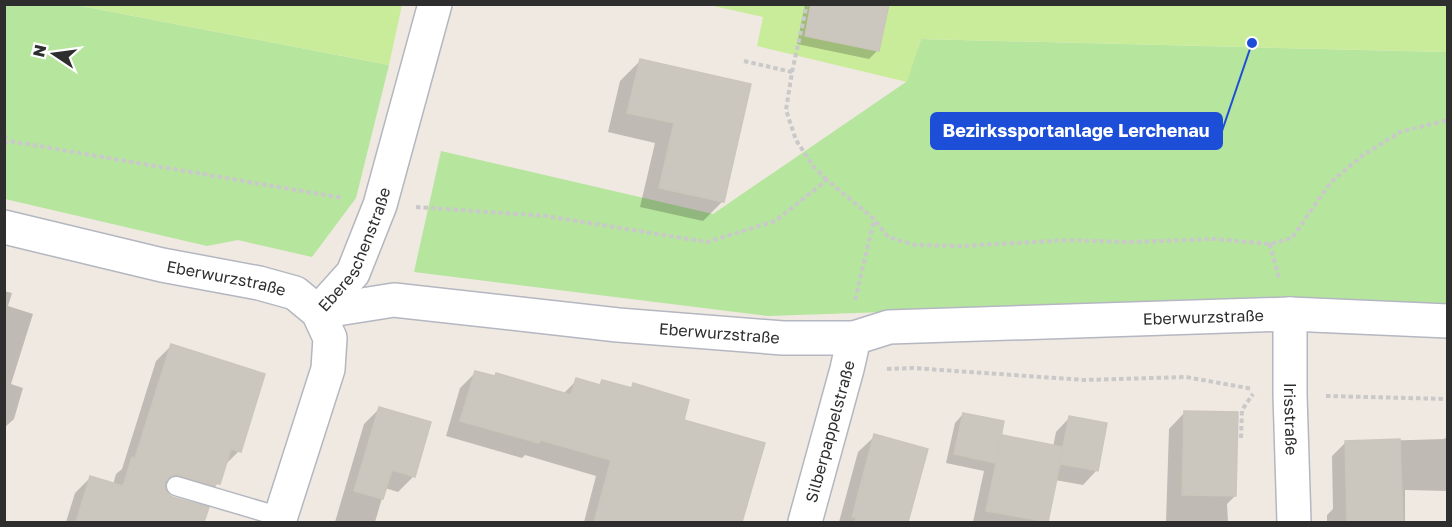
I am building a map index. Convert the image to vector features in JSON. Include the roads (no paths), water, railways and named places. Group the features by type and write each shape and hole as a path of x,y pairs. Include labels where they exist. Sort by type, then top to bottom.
{"street":[{"name":"Ebereschenstraße","path":"280,520 328,369 330,338 318,312 353,273 380,205 435,4"},
{"name":"Eberwurzstraße","path":"4,227 162,264 259,283 295,293 318,312 394,300 618,325 783,338 854,338 889,327 1290,314 1448,321"},
{"name":"Irisstraße","path":"1290,314 1294,522"},
{"name":"Silberpappelstraße","path":"805,522 854,338"}],"lane":[{"path":"176,486 280,520"}],"place":[{"name":"Bezirkssportanlage Lerchenau","path":"1252,43"}]}
